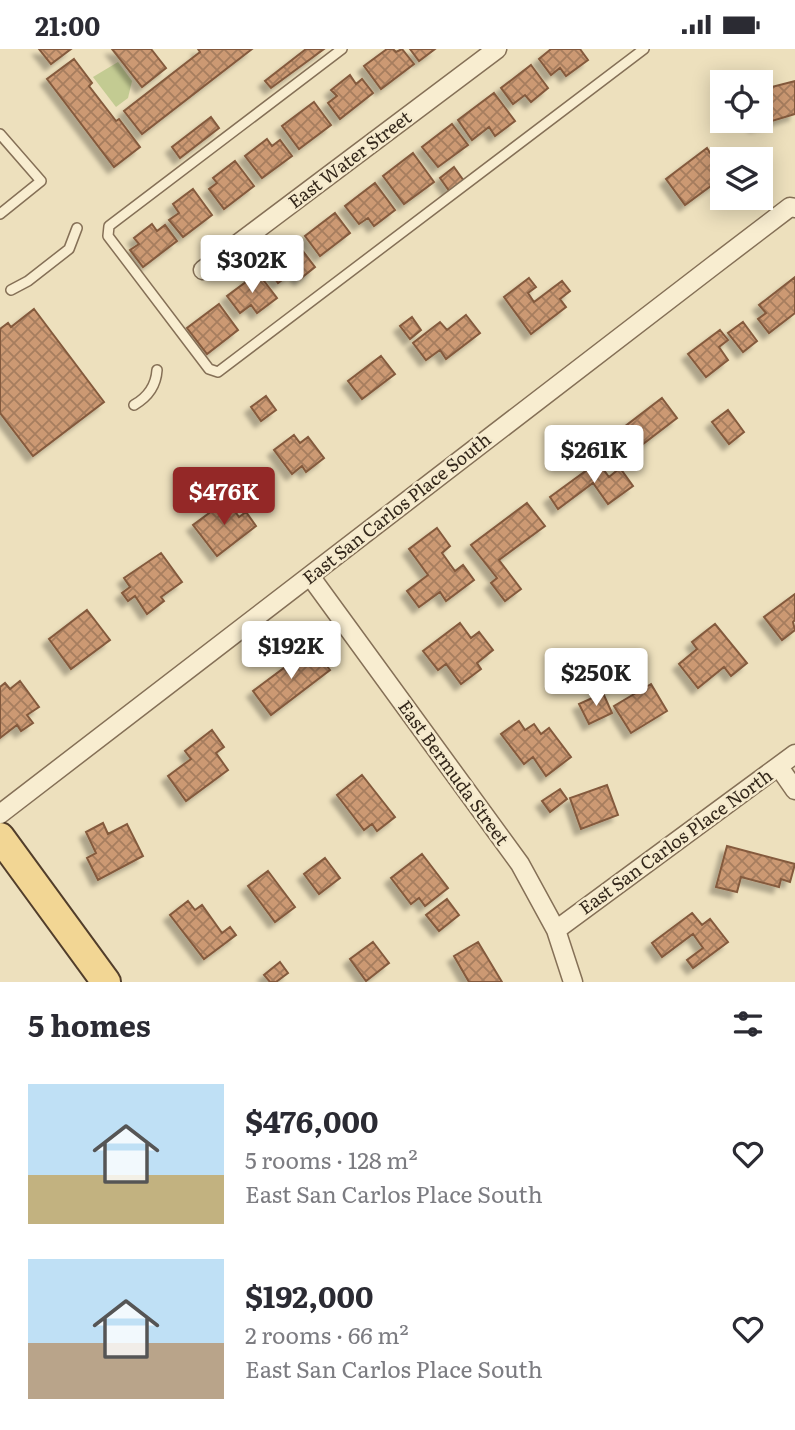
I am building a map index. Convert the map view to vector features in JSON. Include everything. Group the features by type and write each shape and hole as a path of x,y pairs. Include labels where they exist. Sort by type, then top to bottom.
{"main road":[{"path":"0,837 106,982"}],"street":[{"name":"East Water Street","path":"203,270 497,49"},
{"name":"East San Carlos Place South","path":"0,814 790,207 795,208"},
{"name":"East Bermuda Street","path":"310,576 520,865 556,930 573,982"},
{"name":"East San Carlos Place North","path":"556,930 795,754"},
{"path":"779,767 795,790"}],"lane":[{"path":"342,49 109,226 108,236 209,369 218,372 644,49"},
{"path":"0,134 41,181 0,214"},
{"path":"11,291 69,249 77,228"},
{"path":"134,405 146,398 156,379 157,370"}],"green space":[{"path":"118,62 132,81 128,98 116,107 93,77"}],"building":[{"path":"39,49 71,49 51,64"},
{"path":"112,49 151,49 166,68 142,87"},
{"path":"198,49 252,49 142,134 124,111 200,52"},
{"path":"306,49 324,49 271,88 265,81"},
{"path":"387,49 396,52 402,49 414,64 381,89 364,66"},
{"path":"410,49 435,49 419,61"},
{"path":"551,49 580,49 588,60 566,76 560,68 551,75 539,59"},
{"path":"74,59 92,83 89,86 140,147 114,167 47,79"},
{"path":"531,65 548,88 531,102 525,95 513,104 501,88"},
{"path":"350,75 356,84 362,79 373,93 340,119 328,103 337,96 331,90"},
{"path":"795,81 795,114 773,121 773,87"},
{"path":"494,93 515,121 495,136 489,127 472,140 458,120"},
{"path":"314,102 331,125 299,149 282,126"},
{"path":"211,117 219,128 180,158 172,147"},
{"path":"452,124 468,145 438,167 422,147"},
{"path":"267,139 272,146 280,140 292,156 262,178 245,156"},
{"path":"707,148 710,153 710,187 685,205 666,179"},
{"path":"413,153 434,182 404,204 383,176"},
{"path":"235,161 254,186 224,209 209,189 217,183 213,178"},
{"path":"454,167 464,181 450,192 440,178"},
{"path":"375,183 395,210 374,226 368,218 359,224 345,206"},
{"path":"193,189 212,215 183,237 169,220 179,213 173,204"},
{"path":"335,213 350,233 320,256 305,236"},
{"path":"152,224 157,231 165,225 177,241 143,267 130,250 139,244 134,238"},
{"path":"296,242 315,267 300,279 294,271 278,283 265,265"},
{"path":"258,273 277,298 257,313 251,305 240,313 227,296"},
{"path":"795,277 795,313 769,333 758,319 766,313 759,305"},
{"path":"529,278 536,287 528,293 534,302 562,281 570,291 560,299 566,307 531,334 504,297"},
{"path":"219,304 238,330 207,354 187,328"},
{"path":"34,309 104,402 33,456 0,413 0,329 8,323 11,327"},
{"path":"466,315 480,333 446,359 440,350 426,360 413,343 440,322 447,330"},
{"path":"412,317 421,330 410,339 400,326"},
{"path":"743,322 757,341 743,352 728,333"},
{"path":"720,330 728,340 719,347 728,360 706,377 688,354"},
{"path":"381,356 395,374 362,399 348,381"},
{"path":"266,396 276,410 261,421 251,407"},
{"path":"662,398 677,418 626,457 611,437"},
{"path":"728,410 744,432 729,444 712,422"},
{"path":"294,435 300,443 308,437 324,458 306,472 302,466 292,474 274,450"},
{"path":"598,462 609,477 620,468 633,486 608,504 593,483 558,509 550,497"},
{"path":"227,500 239,517 246,512 256,526 217,556 193,525"},
{"path":"527,503 545,526 499,560 521,589 505,601 491,583 497,578 471,545"},
{"path":"437,528 450,546 442,553 455,571 463,565 474,580 446,601 440,592 419,607 407,591 428,575 409,549"},
{"path":"161,553 182,582 161,597 164,601 147,614 135,596 128,601 122,593 130,587 124,578"},
{"path":"795,594 795,630 782,640 764,617"},
{"path":"87,610 110,640 71,669 49,639"},
{"path":"460,623 471,638 479,632 493,650 477,663 481,669 461,684 446,664 438,670 423,651"},
{"path":"715,624 747,663 731,676 724,667 698,688 679,664 697,649 692,642"},
{"path":"312,647 330,670 271,715 253,691"},
{"path":"20,681 39,707 27,715 33,723 21,731 17,725 0,738 0,687 5,683 10,689"},
{"path":"651,684 667,711 631,733 614,706"},
{"path":"603,693 612,713 589,724 579,704"},
{"path":"519,721 525,730 534,724 541,734 549,728 571,757 546,776 533,757 524,764 501,734"},
{"path":"212,730 224,747 216,753 228,770 186,801 168,776 191,759 185,751"},
{"path":"362,775 395,817 377,831 372,824 364,830 337,795"},
{"path":"607,785 618,815 581,829 570,798"},
{"path":"560,789 567,799 550,812 542,801"},
{"path":"103,823 108,834 127,824 143,856 98,880 87,858 96,853 86,832"},
{"path":"727,846 795,864 790,882 781,879 779,887 741,877 737,892 716,887"},
{"path":"422,854 448,888 425,906 419,898 411,904 391,878"},
{"path":"325,858 340,878 319,894 304,874"},
{"path":"268,871 295,907 275,922 248,886"},
{"path":"447,899 459,915 439,931 426,915"},
{"path":"188,901 195,910 202,905 222,933 230,927 236,935 204,959 170,915"},
{"path":"692,913 702,925 710,919 728,942 693,968 687,960 703,948 693,934 662,957 652,943"},
{"path":"373,942 389,963 366,981 350,959"},
{"path":"478,942 502,982 469,982 454,956"},
{"path":"280,962 288,973 276,982 270,982 264,975"}]}
